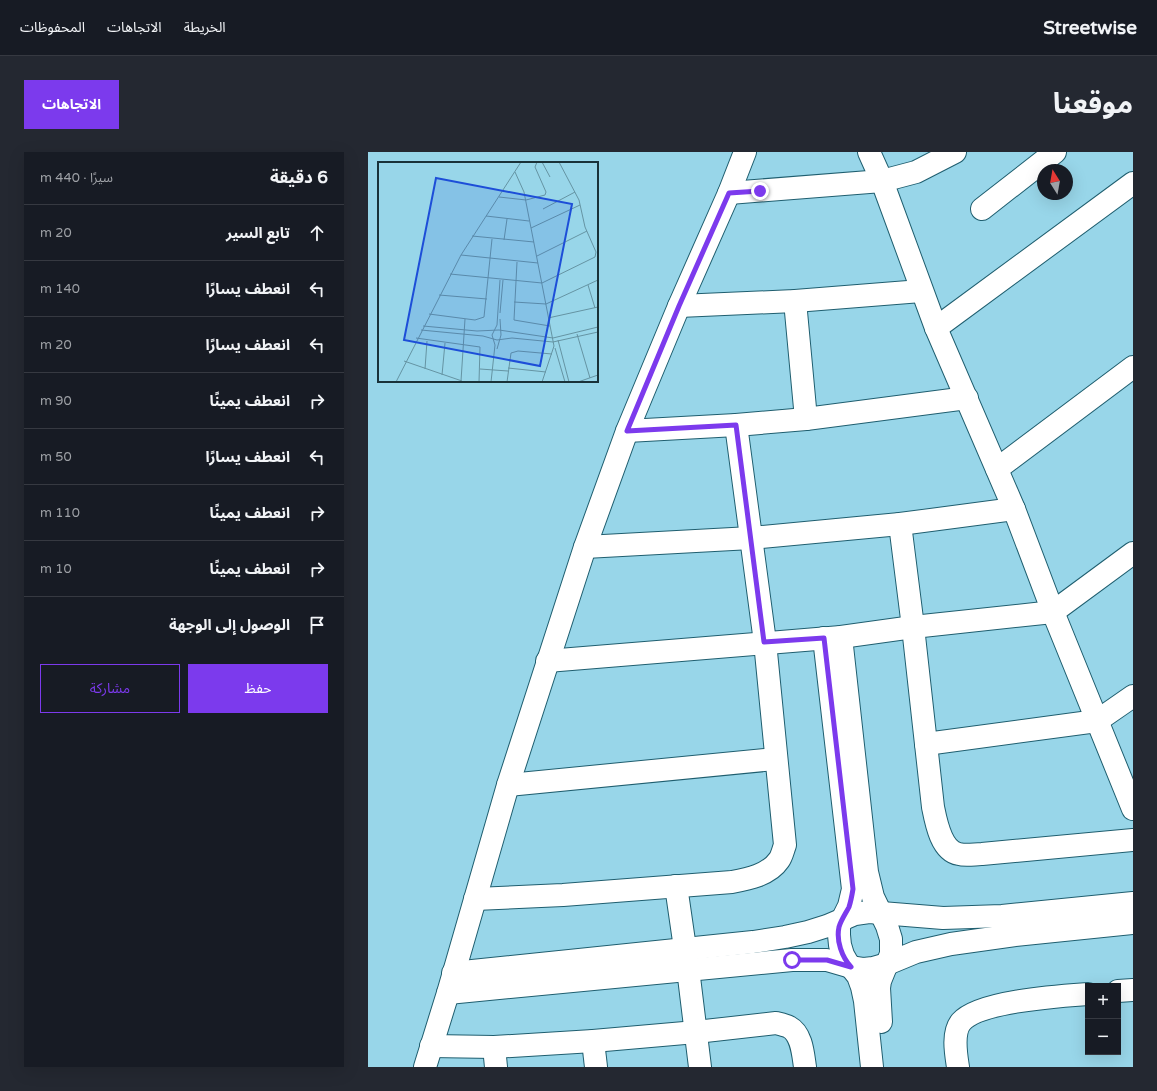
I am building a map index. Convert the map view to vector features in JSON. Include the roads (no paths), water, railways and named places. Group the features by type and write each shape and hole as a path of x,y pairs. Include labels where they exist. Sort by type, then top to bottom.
{"street":[{"path":"425,1067 451,983 508,784 585,547 627,431 679,306 729,193 745,152"},
{"path":"869,152 882,181 921,291 936,328 1014,509 1053,612 1097,721 1131,798"},
{"path":"729,193 882,181 916,172 955,152"},
{"path":"982,209 1055,152"},
{"path":"936,328 1133,182"},
{"path":"679,306 795,301 921,291"},
{"path":"795,301 806,419"},
{"path":"997,469 1133,367"},
{"path":"627,431 736,425 806,419 967,398"},
{"path":"475,898 563,895 732,882 751,878 765,872 779,860 785,845 764,642 736,425"},
{"path":"585,547 751,538 900,524 1014,509"},
{"path":"900,524 933,807 937,828 945,844 959,854 982,854 1133,840"},
{"path":"547,661 832,637 1053,612 1133,553"},
{"path":"832,637 867,872 873,897 887,926 891,939 891,954 878,988 885,1067"},
{"path":"832,637 853,889 850,902 840,926 840,945 846,962 858,976 862,987 865,1001 872,1067"},
{"path":"926,744 1097,721 1133,696"},
{"path":"508,784 775,759"},
{"path":"676,886 687,959 700,1067"},
{"path":"687,959 753,942 785,938 827,926 855,914 880,912 943,918 1002,916 1133,903"},
{"path":"451,983 687,959 827,960 864,969 879,967 916,952 951,944 1015,935 1133,923"},
{"path":"1121,991 1133,990"},
{"path":"958,1067 956,1033 960,1023 968,1016 996,1005 1085,994"},
{"path":"432,1046 495,1057 593,1041 776,1023 788,1026 796,1032 805,1067"},
{"path":"593,1041 596,1067"}]}
